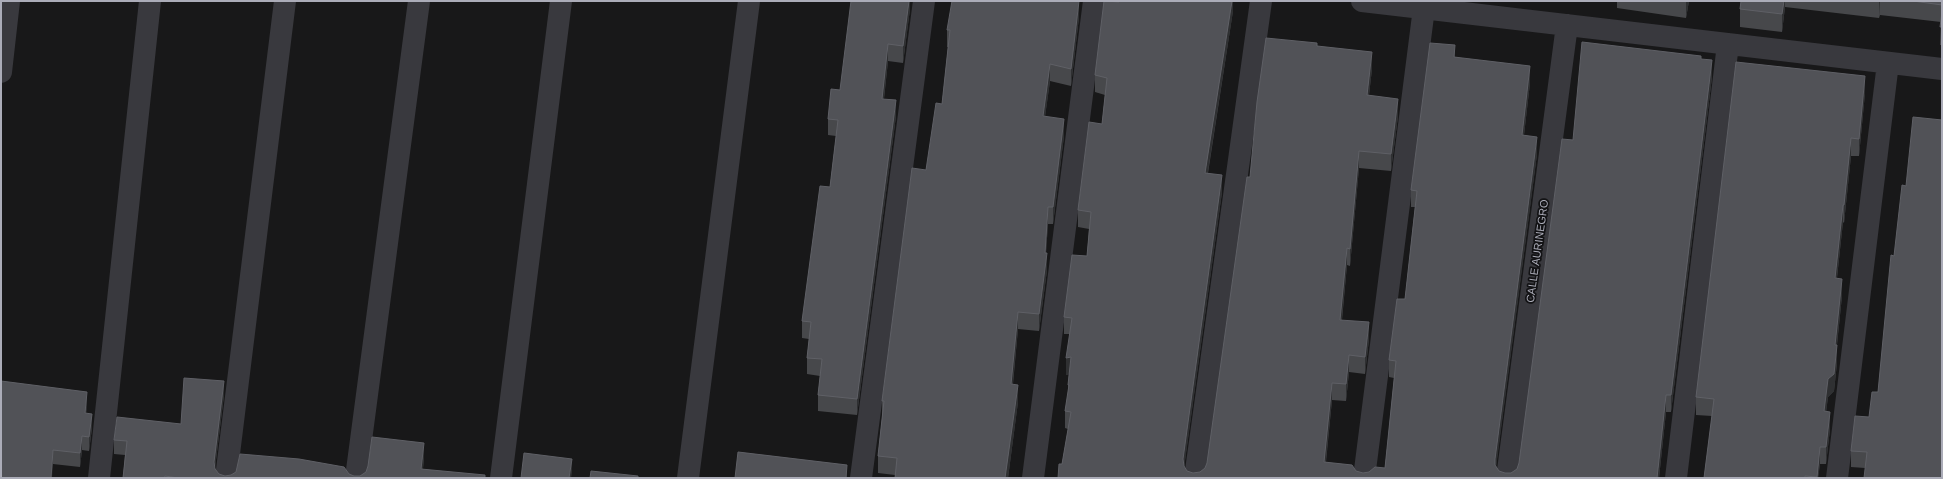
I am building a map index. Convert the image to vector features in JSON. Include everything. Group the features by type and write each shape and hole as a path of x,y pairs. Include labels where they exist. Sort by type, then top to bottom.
{"street":[{"path":"1,72 9,1"},
{"path":"99,478 150,1"},
{"path":"226,478 285,1"},
{"path":"356,478 419,1"},
{"path":"501,478 561,1"},
{"path":"688,478 749,1"},
{"path":"861,478 924,1"},
{"path":"1033,478 1094,1"},
{"path":"1195,478 1261,1"},
{"path":"1362,1 1942,69"},
{"path":"1364,478 1424,8"},
{"name":"CALLE AURINEGRO","path":"1507,478 1567,25"},
{"path":"1676,478 1728,44"},
{"path":"1837,478 1888,62"}],"building":[{"path":"851,1 909,1 903,46 888,44 882,99 896,100 857,399 818,395 822,359 807,358 811,322 802,321 820,186 830,187 838,120 828,119 831,89 840,90"},
{"path":"952,1 1079,1 1071,69 1050,64 1043,116 1064,119 1053,207 1048,207 1045,253 1047,253 1039,314 1018,312 1011,384 1018,385 1005,478 895,478 897,458 878,456 884,401 882,401 912,168 926,170 936,103 942,104 950,30 947,30"},
{"path":"1104,1 1232,1 1205,173 1222,175 1183,459 1184,466 1187,471 1193,473 1200,472 1205,468 1207,463 1247,177 1250,177 1257,102 1266,38 1317,43 1317,46 1372,52 1367,95 1398,99 1391,154 1359,151 1350,249 1347,248 1340,320 1369,322 1365,357 1349,355 1346,384 1332,383 1324,462 1352,465 1356,471 1363,473 1369,472 1375,467 1385,468 1396,361 1389,360 1397,299 1405,299 1417,191 1411,190 1430,43 1455,45 1454,57 1530,66 1522,135 1537,137 1495,459 1495,465 1499,471 1505,473 1511,473 1517,469 1519,463 1562,139 1573,140 1582,42 1701,56 1701,59 1712,60 1671,395 1666,395 1657,478 1058,478 1059,464 1062,464 1071,412 1065,411 1071,357 1066,358 1072,318 1064,317 1072,255 1087,256 1091,212 1078,210 1089,122 1102,124 1107,78 1095,75"},
{"path":"1741,1 1784,1 1782,14 1740,9"},
{"path":"1913,1 1942,1 1942,5"},
{"path":"1942,12 1942,27 1940,27"},
{"path":"1736,62 1865,76 1859,139 1851,138 1835,278 1842,279 1835,345 1837,345 1834,374 1828,379 1824,411 1830,412 1826,447 1820,447 1817,477 1704,478 1714,399 1696,397"},
{"path":"1913,117 1942,120 1942,478 1864,478 1867,452 1851,451 1855,416 1869,417 1872,392 1878,392 1891,255 1894,256 1902,185 1906,186"},
{"path":"184,378 224,381 214,462 215,469 219,474 225,476 236,472 240,454 299,459 344,467 349,474 360,476 366,472 368,466 372,437 424,443 421,469 485,475 485,478 178,478 165,476 164,478 123,478 127,441 114,440 117,417 181,424"},
{"path":"1,381 87,392 85,413 92,414 89,437 82,436 80,453 53,450 51,478 1,478"},
{"path":"738,452 847,465 846,478 735,478"},
{"path":"524,453 572,459 569,478 521,478"},
{"path":"591,471 638,476 638,478 590,478"}]}
